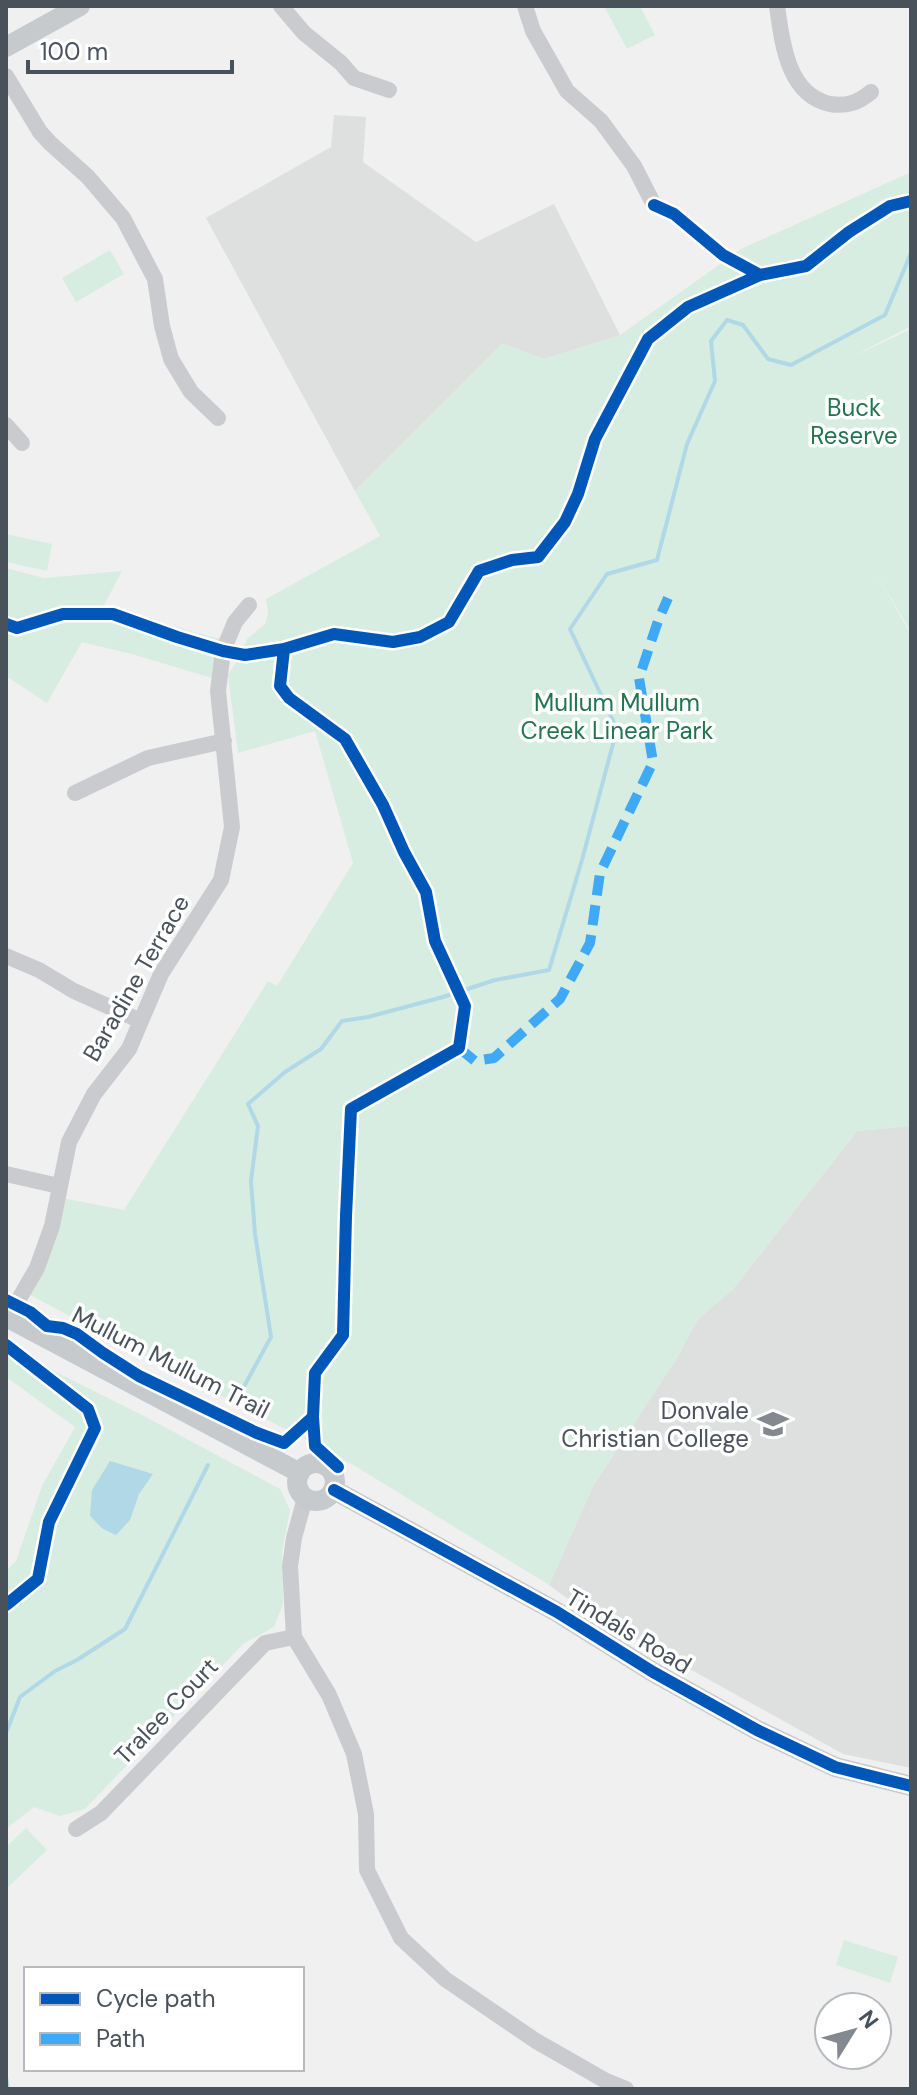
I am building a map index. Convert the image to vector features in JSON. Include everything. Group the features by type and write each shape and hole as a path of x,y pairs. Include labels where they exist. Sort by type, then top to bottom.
{"main road":[{"path":"6,47 80,6"},
{"path":"8,1319 300,1473"},
{"path":"308,1465 324,1465 335,1478 334,1490 321,1501 305,1498 297,1483 300,1473 308,1465"},
{"name":"Tindals Road","path":"334,1490 557,1612 653,1672 757,1730 835,1767 911,1786"}],"street":[{"path":"281,6 304,33 341,63 354,78 389,90"},
{"path":"525,6 533,31 567,91 601,121 634,166 654,205"},
{"path":"777,6 781,40 804,89 821,101 841,105 859,101 871,92"},
{"path":"6,76 40,132 88,177 123,218 155,279 171,359 191,392 218,418"},
{"path":"6,425 22,443"},
{"name":"Baradine Terrace","path":"8,1319 37,1268 52,1226 69,1142 94,1094 129,1049 161,974 221,880 232,827 218,691 223,651 235,622 249,605"},
{"path":"75,793 148,758 224,741"},
{"path":"6,956 141,1021"},
{"path":"6,1174 59,1186"},
{"path":"305,1498 290,1566 294,1637 329,1695 354,1754 366,1814 367,1870 401,1938 445,1979 536,2041 626,2089"},
{"name":"Tralee Court","path":"76,1829 101,1813 265,1643 294,1637"}],"shaded area":[{"path":"334,115 366,117 363,162 476,242 554,204 620,335 544,359 502,344 355,491 206,218 331,147"},
{"name":"Donvale Christian College","path":"911,1126 911,1768 843,1754 580,1608 549,1585 593,1486 675,1361 698,1319 733,1289 857,1131"}],"green space":[{"path":"604,6 640,6 655,35 627,49"},
{"name":"Mullum Mullum Creek Linear Park","path":"911,172 911,326 852,357 911,329 911,632 876,573 911,635 911,1126 857,1131 733,1289 698,1319 675,1361 593,1486 549,1585 355,1466 30,1295 62,1198 124,1210 268,981 277,986 353,863 315,731 238,753 228,675 247,639 265,624 268,613 266,599 380,536 355,491 502,343 544,359 620,335 743,248"},
{"path":"110,250 124,274 76,302 62,278"},
{"path":"6,534 52,544 47,571 6,562"},
{"path":"6,568 44,578 122,571 103,607 220,639 212,678 82,642 47,703 6,676"},
{"path":"6,1347 280,1489 290,1510 282,1553 283,1604 274,1627 243,1644 85,1809 60,1816 34,1807 6,1829 6,1571 16,1561 42,1486 75,1427 6,1377"},
{"path":"26,1828 47,1850 6,1889 6,1847"},
{"path":"844,1940 898,1957 890,1983 836,1965"}],"water":[{"path":"110,1461 153,1474 139,1494 130,1520 116,1535 103,1529 90,1516 92,1490"}],"waterway":[{"path":"241,1392 271,1337 255,1234 251,1181 258,1126 248,1104 285,1072 321,1049 342,1021 443,997 495,980 549,970 617,729 570,629 607,574 657,560 687,444 715,381 711,341 727,320 743,325 768,359 791,365 885,315 911,253"},
{"path":"6,1733 20,1697 55,1671 125,1629 208,1465"},
{"path":"6,2077 8,2089"}],"marked path":[{"path":"459,1048 475,1061 494,1058 560,999 590,943 600,873 653,762 639,678 668,598"}],"cycle path":[{"path":"338,1467 315,1446 313,1417 315,1373 343,1335 351,1109 459,1048 465,1006 435,941 426,892 383,805 345,739 289,698 280,686 284,649 334,634 393,642 420,637 449,622 479,571 512,560 538,557 565,522 578,494 595,439 648,339 688,307 760,275 806,266 849,232 890,206 911,201"},
{"path":"654,205 674,214 723,255 760,275"},
{"path":"6,624 17,628 63,614 113,614 223,651 245,655 284,649"},
{"name":"Mullum Mullum Trail","path":"6,1300 30,1312 47,1326 77,1334 139,1376 257,1433 284,1443 313,1417"},
{"path":"6,1345 88,1409 95,1428 49,1522 38,1579 6,1605"},
{"path":"334,1490 557,1612 653,1672 757,1730 835,1767 911,1786"}],"place":[{"name":"Donvale Christian College","path":"773,1424"}],"park label":[{"name":"Buck Reserve","path":"854,421"}]}
